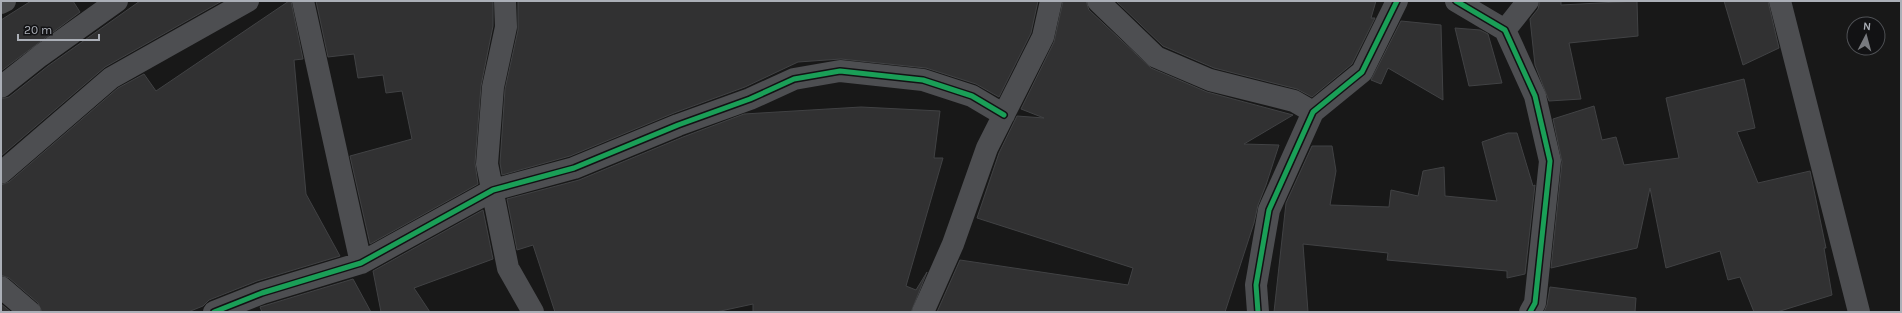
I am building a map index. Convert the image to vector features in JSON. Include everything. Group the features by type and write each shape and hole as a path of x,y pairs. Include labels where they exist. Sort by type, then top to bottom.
{"main road":[{"path":"1,3 5,1"}],"street":[{"path":"1,87 40,56 117,1"},
{"path":"1,173 111,78 248,1"},
{"path":"303,1 361,263"},
{"path":"505,1 506,27 493,87 488,164 508,268 533,312"},
{"path":"923,312 953,244 987,148 1043,38 1051,1"},
{"path":"1098,1 1156,57 1210,80 1294,101 1313,112"},
{"path":"1258,312 1256,285 1269,210 1313,112 1362,72 1397,1"},
{"path":"1456,1 1505,30 1535,96 1550,161 1535,303 1530,312"},
{"path":"1505,30 1528,1"},
{"path":"1780,1 1859,312"},
{"path":"214,312 262,293 361,263 493,190 574,168 678,125 750,99 794,79 840,71 923,80 972,96 1004,115"},
{"path":"1,287 30,312"}],"building":[{"path":"31,1 73,1 80,12 1,71 1,20"},
{"path":"140,1 222,1 105,67 1,156 1,99 9,97 48,66"},
{"path":"291,1 303,59 294,60 306,194 340,256 257,281 209,300 203,306 188,312 42,312 38,303 9,278 1,275 1,185 9,182 118,88 144,74 156,91"},
{"path":"316,1 493,1 493,26 481,86 475,163 478,184 370,244 350,156 412,139 402,91 386,93 383,75 358,78 354,54 328,57"},
{"path":"518,1 1038,1 1031,33 999,97 976,84 926,68 841,59 798,62 745,87 674,113 570,156 502,175 500,163 505,89 518,30"},
{"path":"1063,1 1086,1 1089,10 1151,68 1207,92 1293,115 1244,144 1279,145 1258,205 1254,223 1225,312 937,312 960,260 1128,285 1133,268 977,218 999,153 1017,116 1044,118 1021,109 1054,42"},
{"path":"1116,1 1376,1 1371,18 1375,18 1352,64 1312,97 1297,89 1214,68 1163,46"},
{"path":"1540,1 1561,1 1561,5 1637,1 1638,36 1569,43 1581,99 1549,101 1535,65 1530,19 1538,9"},
{"path":"1724,1 1768,1 1779,48 1743,65"},
{"path":"1401,21 1441,25 1443,100 1388,68 1381,84 1371,80"},
{"path":"1455,28 1480,30 1488,34 1502,83 1469,86"},
{"path":"1744,79 1755,128 1737,132 1758,183 1810,171 1826,248 1824,248 1832,295 1777,312 1754,312 1740,277 1728,280 1720,251 1666,268 1650,188 1637,248 1551,268 1562,162 1553,119 1594,106 1602,140 1616,137 1624,165 1679,158 1666,98"},
{"path":"861,107 940,111 934,158 943,158 906,286 916,290 927,272 911,312 753,312 753,304 716,312 555,312 533,245 517,250 507,199 579,180 683,137 744,114"},
{"path":"1508,133 1517,133 1533,186 1535,185 1525,274 1507,278 1507,271 1387,260 1388,253 1303,244 1308,312 1274,312 1286,203 1312,146 1332,146 1336,171 1330,205 1389,207 1391,190 1418,196 1423,171 1444,167 1445,196 1497,201 1482,142"},
{"path":"483,210 493,259 414,288 430,312 381,312 373,271"},
{"path":"353,279 371,312 262,312 260,307"},
{"path":"1550,287 1636,298 1635,312 1544,312 1547,305"},
{"path":"1,304 11,312 1,312"}],"cycle path":[{"path":"1258,312 1256,285 1269,210 1313,112 1362,72 1397,1"},
{"path":"1456,1 1505,30 1535,96 1550,161 1535,303 1530,312"},
{"path":"214,312 262,293 361,263 493,190 574,168 678,125 750,99 794,79 840,71 923,80 972,96 1004,115"}]}
